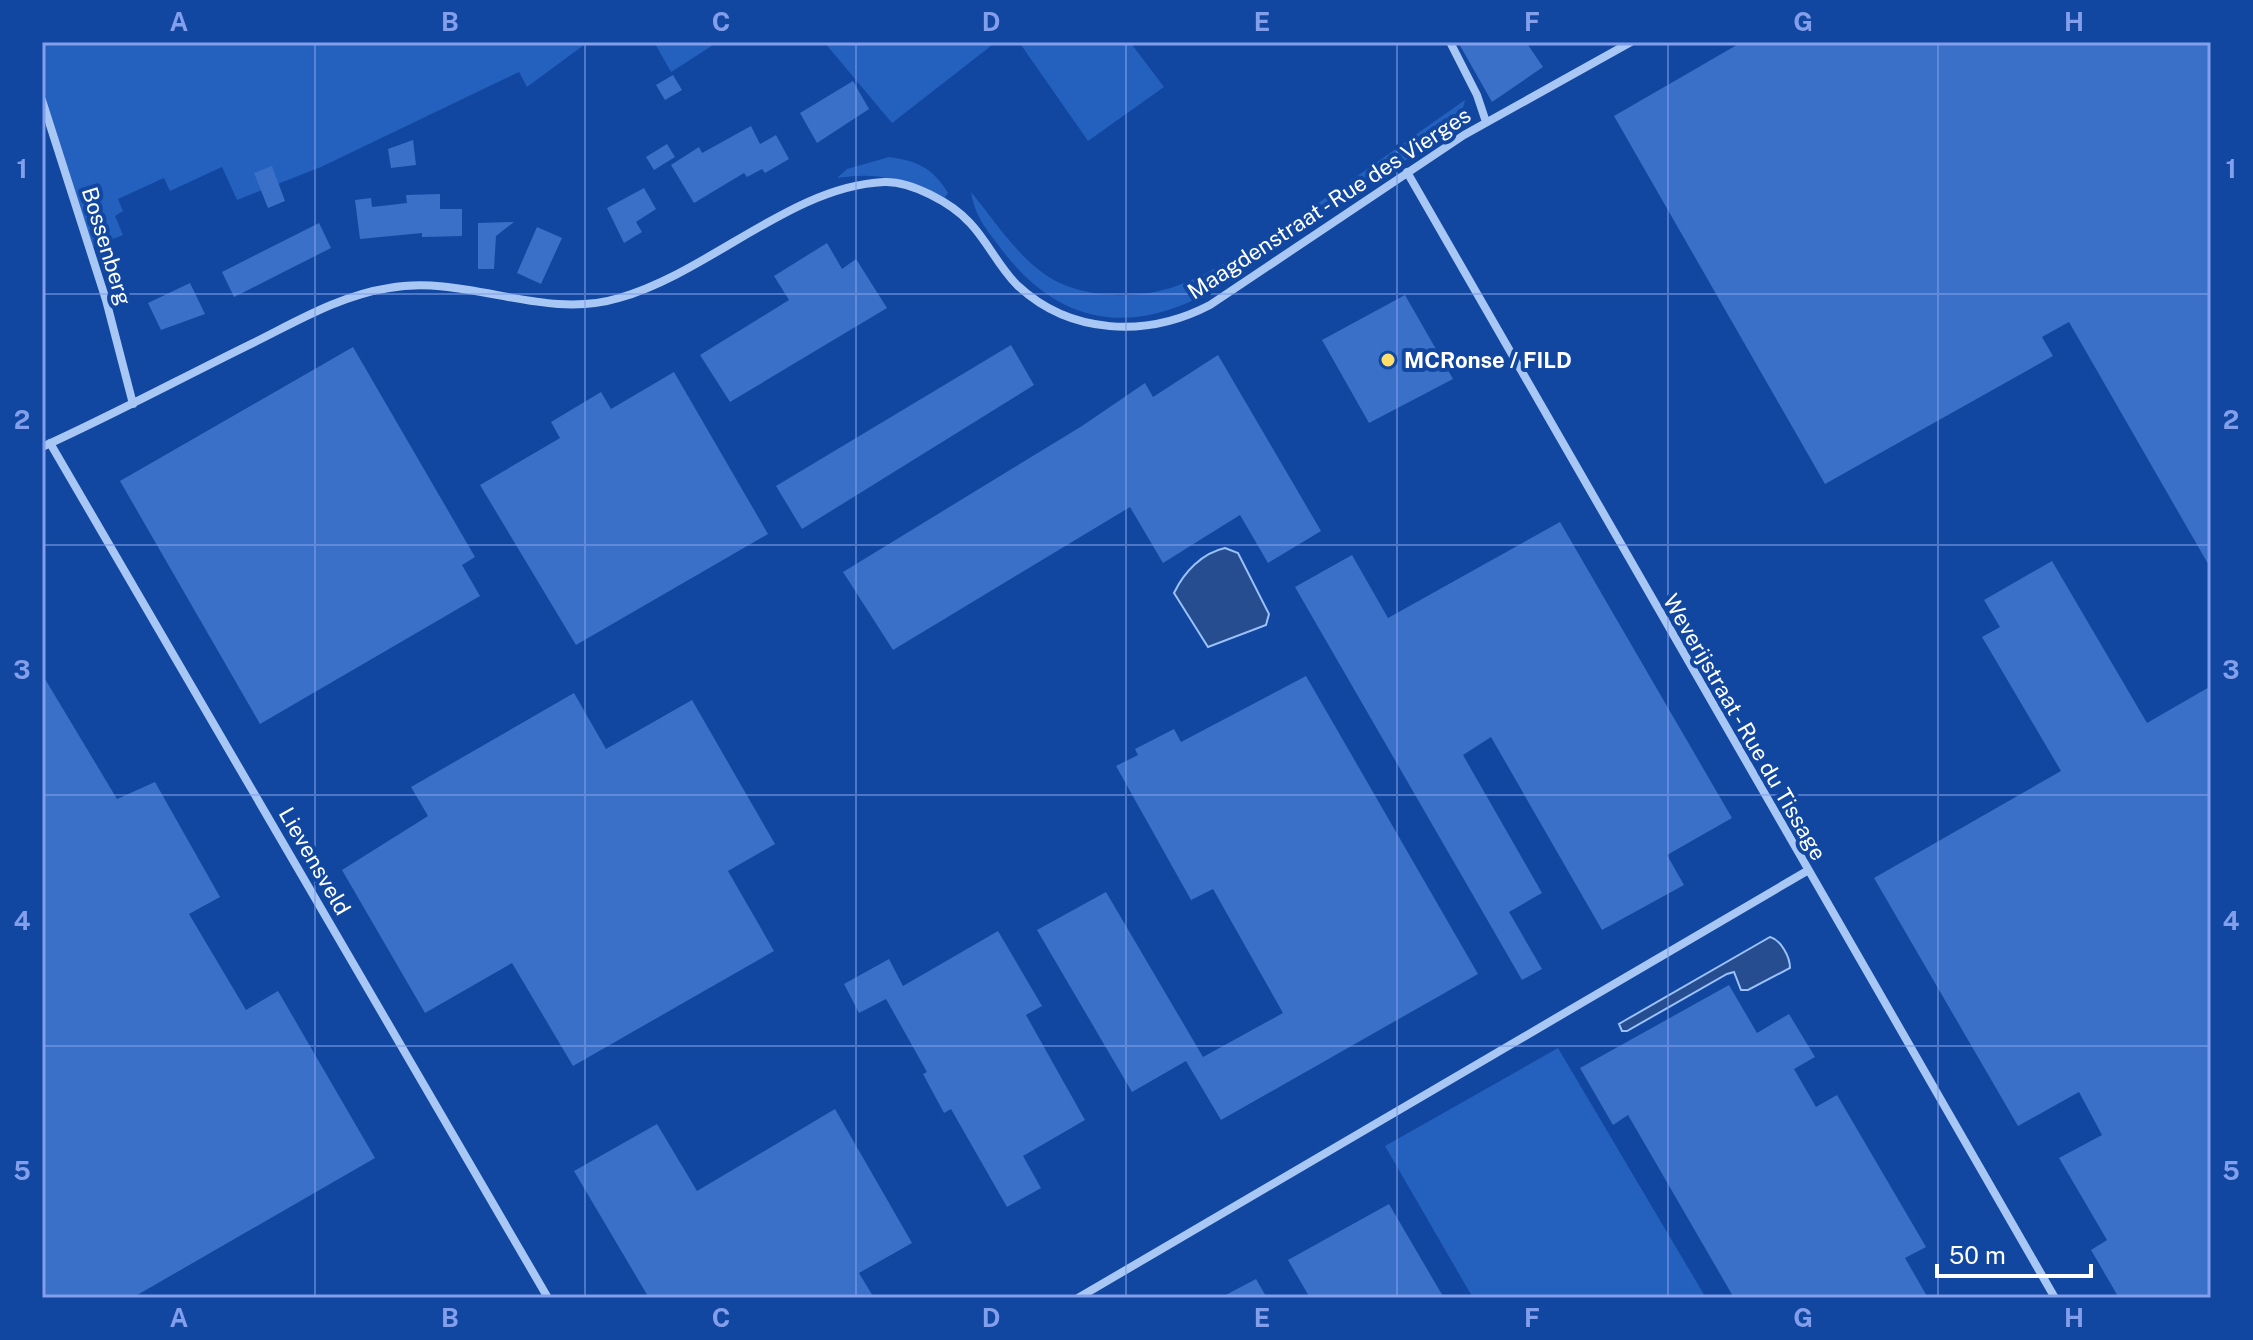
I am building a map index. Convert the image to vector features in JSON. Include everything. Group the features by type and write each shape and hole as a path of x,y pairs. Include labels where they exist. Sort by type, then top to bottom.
{"street":[{"path":"1450,42 1473,84 1486,122"},
{"name":"Maagdenstraat - Rue des Vierges","path":"46,445 280,330 367,292 409,285 454,285 534,301 604,302 685,273 831,191 887,182 927,195 962,216 1018,285 1067,316 1127,329 1163,324 1210,305 1486,122 1631,42"},
{"name":"Bossenberg","path":"42,100 106,300 133,404"},
{"name":"Weverijstraat - Rue du Tissage","path":"1407,172 2055,1298"},
{"name":"Lievensveld","path":"46,445 548,1298"},
{"path":"1078,1298 1807,871"}],"shaded area":[{"path":"42,42 588,42 527,87 519,72 321,167 237,200 222,167 170,191 164,178 118,199 123,211 115,216 123,235 93,247 42,87"},
{"path":"654,42 718,42 671,72"},
{"path":"824,42 996,42 892,123"},
{"path":"1019,42 1130,42 1164,87 1088,141"},
{"path":"1465,100 1459,125 1196,299 1140,317 1114,318 1089,314 1043,292 1022,273 991,236 979,216 971,192 1022,255 1060,283 1103,294 1149,293 1191,280 1225,263 1319,203"},
{"path":"889,157 924,167 937,177 948,193 945,197 882,177 837,178 847,169"},
{"path":"1225,548 1238,553 1269,614 1266,625 1208,647 1174,593 1195,564"},
{"path":"1770,937 1784,950 1790,968 1748,990 1741,990 1734,972 1727,974 1622,1031 1619,1024"},
{"path":"1558,1048 1706,1298 1473,1298 1385,1146"}],"building":[{"path":"1458,42 1526,42 1543,67 1492,102"},
{"path":"1742,42 2211,42 2211,569 2069,322 2042,337 2053,356 1825,484 1614,116"},
{"path":"673,75 682,90 665,100 656,85"},
{"path":"853,81 869,109 817,143 800,113"},
{"path":"751,126 760,144 776,135 789,159 765,173 762,169 747,177 744,173 694,203 671,165 699,147 702,153"},
{"path":"413,140 416,165 391,168 388,149"},
{"path":"667,144 675,157 654,170 646,157"},
{"path":"272,166 285,201 268,208 254,173"},
{"path":"644,188 656,209 636,222 642,232 624,243 607,208"},
{"path":"440,194 440,209 462,209 462,236 422,237 422,233 360,239 355,200 371,198 372,207 407,203 406,195"},
{"path":"514,222 496,236 494,269 478,269 478,223"},
{"path":"319,223 331,248 234,297 222,272"},
{"path":"537,227 562,238 541,284 517,273"},
{"path":"827,243 842,269 856,259 887,308 730,402 700,355 789,300 774,276"},
{"path":"190,283 205,314 161,330 148,303"},
{"name":"MCRonse / FILD","path":"1405,295 1453,379 1369,423 1322,340"},
{"path":"1011,345 1034,385 802,529 776,486"},
{"path":"353,347 475,557 462,565 480,596 260,724 120,481"},
{"path":"1218,355 1321,531 1268,563 1240,515 1163,563 1130,507 893,650 843,572 1082,426 1145,383 1153,397"},
{"path":"674,372 768,534 576,645 480,485 560,438 551,422 601,392 611,409"},
{"path":"1560,522 1732,818 1667,855 1684,885 1602,930 1491,737 1463,755 1542,893 1509,912 1542,969 1522,980 1295,587 1352,555 1388,618"},
{"path":"2052,561 2147,723 2211,686 2211,1298 2119,1298 2091,1250 2107,1240 2059,1158 2102,1135 2079,1092 2018,1126 1874,878 2061,771 1982,637 2000,627 1984,600"},
{"path":"42,674 117,799 155,782 220,897 189,914 246,1010 278,991 375,1158 132,1298 42,1298"},
{"path":"1306,676 1478,974 1221,1120 1186,1061 1132,1092 1037,930 1106,892 1203,1057 1283,1013 1213,889 1191,900 1116,766 1138,755 1135,749 1174,729 1181,742"},
{"path":"574,693 606,749 692,700 775,844 728,871 774,951 573,1066 512,963 425,1013 342,870 428,816 411,787"},
{"path":"998,931 1042,1006 1026,1015 1085,1120 1023,1156 1041,1188 1007,1207 951,1109 944,1113 923,1074 927,1072 886,999 859,1013 844,984 889,959 903,986"},
{"path":"1729,985 1757,1033 1789,1014 1815,1057 1794,1069 1816,1107 1837,1095 1926,1247 1905,1258 1928,1298 1734,1298 1628,1115 1613,1125 1580,1068"},
{"path":"835,1109 912,1243 859,1273 874,1298 649,1298 574,1171 657,1124 697,1191"},
{"path":"1389,1204 1444,1298 1310,1298 1288,1260"},
{"path":"1256,1279 1267,1298 1220,1298"}],"place":[{"name":"MCRonse / FILD","path":"1388,360"}]}
